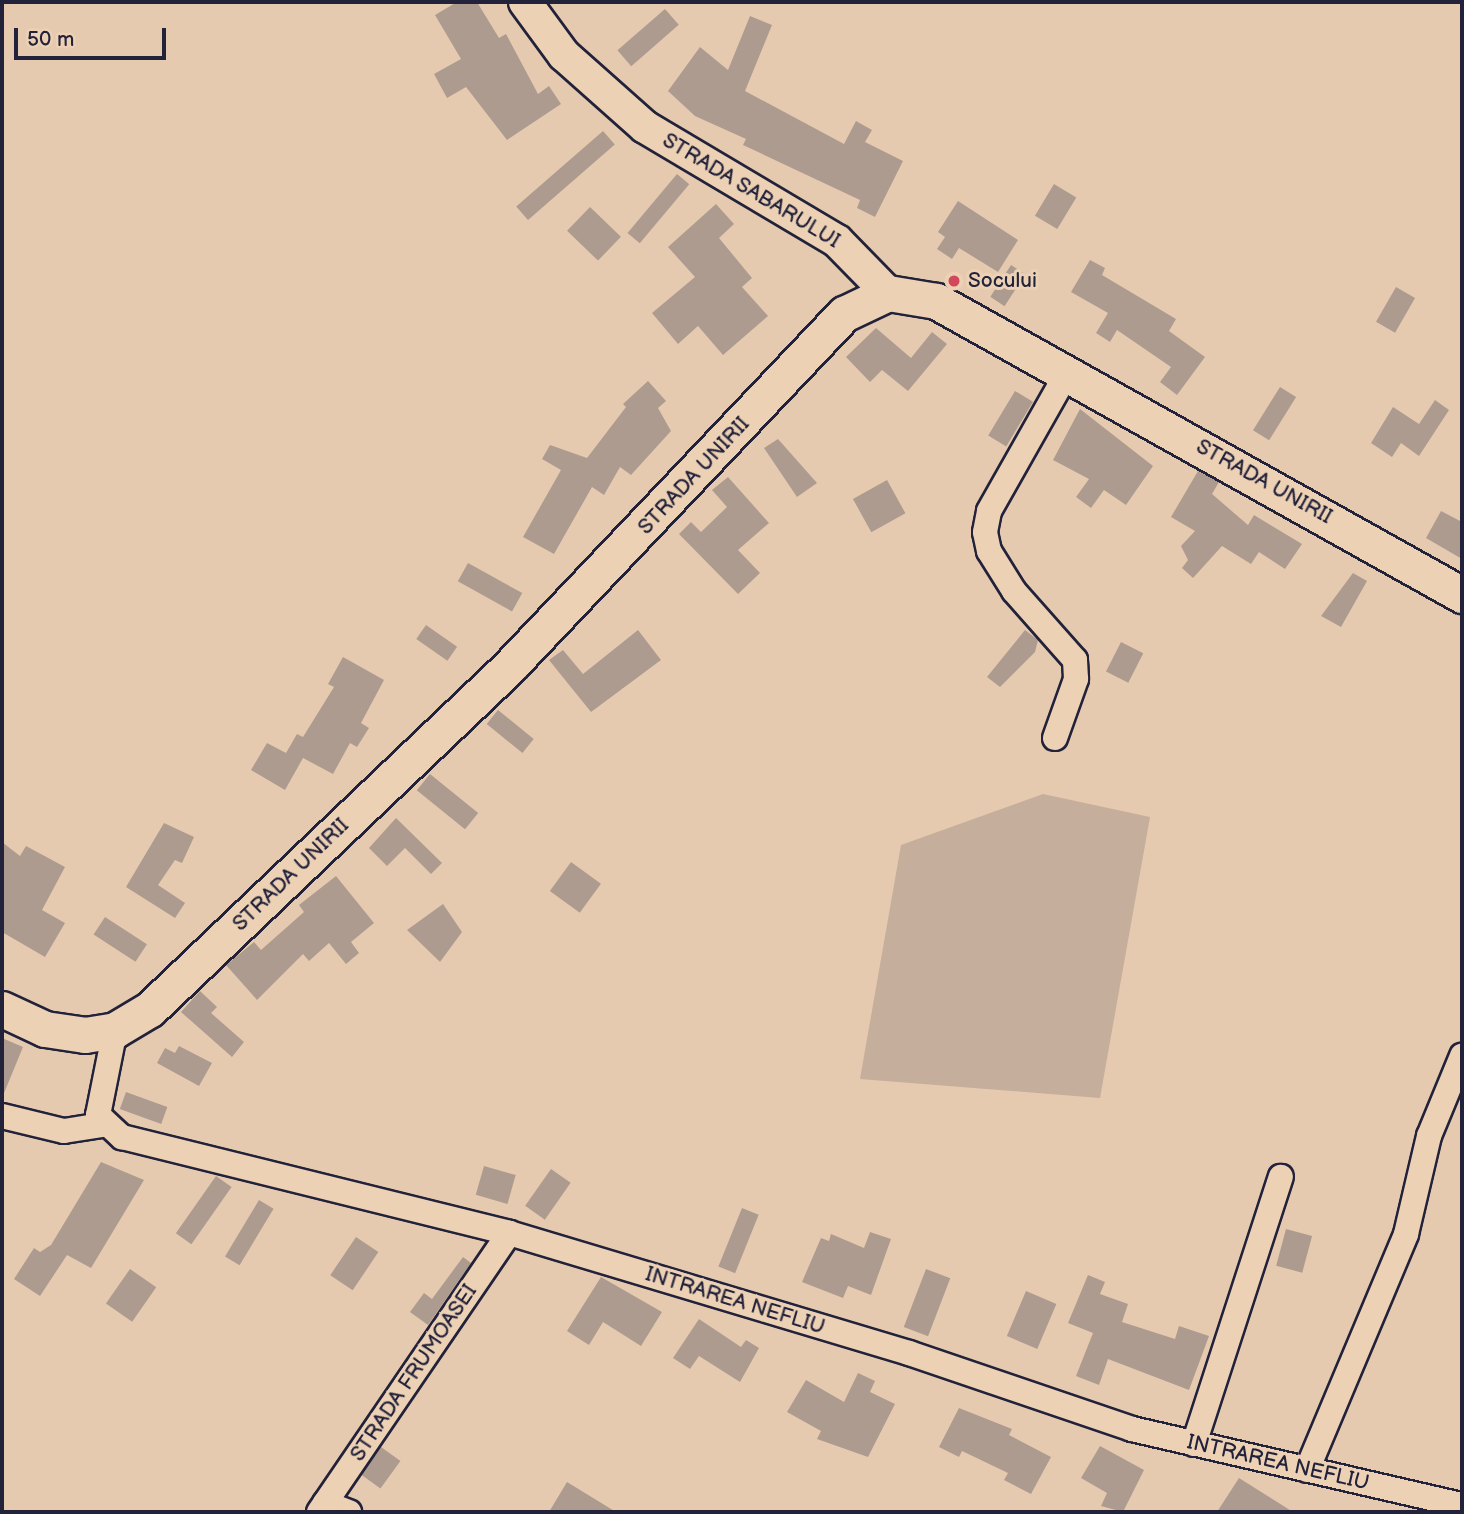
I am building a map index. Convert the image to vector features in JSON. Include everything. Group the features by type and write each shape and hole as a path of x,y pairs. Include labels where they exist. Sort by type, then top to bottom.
{"main road":[{"name":"STRADA UNIRII","path":"2,1009 68,1034 115,1030 166,995 509,667 844,314 888,293 936,301 1462,595"}],"street":[{"name":"STRADA SABARULUI","path":"525,2 564,55 645,127 837,241 888,293"},
{"path":"1055,738 1076,679 1075,660 1014,591 985,532 989,510 1067,373"},
{"path":"2,1116 64,1132 103,1125 98,1105 115,1030"},
{"path":"1307,1470 1406,1234 1429,1136 1462,1056"},
{"name":"INTRAREA NEFLIU","path":"103,1125 122,1137 509,1233 1194,1444 1462,1505"},
{"path":"1194,1444 1281,1177"},
{"name":"STRADA FRUMOASEI","path":"322,1508 509,1233"},
{"path":"322,1508 349,1512"}],"shaded area":[{"path":"1043,794 1150,817 1100,1098 860,1079 901,845"}],"building":[{"path":"457,2 477,2 499,38 506,34 538,94 549,86 561,104 507,140 466,87 447,98 434,74 461,59 435,15"},
{"path":"665,9 679,25 631,66 617,50"},
{"path":"750,16 772,25 745,91 844,144 856,121 872,130 865,142 903,161 875,217 857,208 860,200 743,145 746,139 695,116 668,91 700,47 728,70"},
{"path":"603,131 615,145 528,220 516,206"},
{"path":"677,174 689,184 640,243 628,233"},
{"path":"1054,184 1076,197 1057,229 1035,216"},
{"path":"958,201 1018,240 998,272 959,248 952,259 937,249 945,237 938,232"},
{"path":"716,204 734,224 719,238 752,278 742,287 768,316 723,355 698,326 678,344 652,313 695,277 668,247"},
{"path":"590,207 621,237 598,261 567,231"},
{"path":"1090,260 1105,268 1102,275 1176,319 1169,331 1205,357 1177,395 1160,382 1171,367 1117,330 1110,342 1096,333 1108,313 1071,292"},
{"path":"1011,265 1025,274 1005,306 990,297"},
{"path":"1396,287 1415,298 1395,333 1376,322"},
{"path":"876,328 911,358 932,332 947,344 908,391 882,370 870,382 846,357"},
{"path":"648,381 666,401 658,408 671,431 631,475 620,467 604,495 592,487 554,554 523,537 561,470 542,459 550,445 587,458 626,407 623,404"},
{"path":"1280,387 1296,397 1269,440 1253,430"},
{"path":"1015,391 1033,402 1006,446 988,436"},
{"path":"1435,400 1449,410 1419,456 1401,443 1392,457 1371,443 1393,407 1419,424"},
{"path":"1080,409 1153,466 1126,505 1104,490 1091,508 1076,497 1089,479 1053,460"},
{"path":"778,439 817,483 797,497 764,448"},
{"path":"1198,471 1219,482 1212,494 1248,525 1254,515 1302,544 1285,569 1259,552 1251,564 1222,546 1193,578 1182,568 1188,560 1181,546 1195,531 1171,517"},
{"path":"728,477 769,523 738,550 760,573 738,594 679,534 691,522 701,532 727,507 712,490"},
{"path":"887,480 905,513 871,532 853,499"},
{"path":"1441,511 1462,522 1462,559 1426,538"},
{"path":"468,563 522,593 512,611 458,581"},
{"path":"1353,573 1367,581 1341,627 1321,616"},
{"path":"426,625 457,647 447,661 416,639"},
{"path":"638,630 661,660 591,712 549,660 563,650 583,674"},
{"path":"1025,630 1038,640 1035,652 1000,687 987,677"},
{"path":"1121,642 1143,653 1128,683 1106,671"},
{"path":"343,657 384,680 361,723 369,728 357,747 350,743 333,774 303,758 285,790 251,770 267,743 286,753 297,734 303,737 334,687 328,684"},
{"path":"498,710 534,739 522,753 487,724"},
{"path":"430,774 478,813 465,829 417,790"},
{"path":"396,818 442,863 431,874 405,848 387,866 369,848"},
{"path":"164,823 194,837 182,863 175,860 158,885 185,903 175,918 126,887"},
{"path":"2,842 20,856 26,846 65,867 42,910 65,923 45,957 2,932"},
{"path":"571,862 601,884 580,913 550,891"},
{"path":"336,876 374,923 351,942 359,953 346,964 329,943 309,961 303,954 257,1000 226,965 254,942 261,950 304,912 299,905"},
{"path":"443,904 462,932 440,962 407,930"},
{"path":"105,917 147,944 135,962 94,935"},
{"path":"200,991 217,1007 211,1013 244,1042 232,1057 181,1012"},
{"path":"2,1038 23,1047 2,1098"},
{"path":"179,1046 212,1063 199,1086 157,1063 165,1048 175,1053"},
{"path":"126,1092 167,1107 161,1124 120,1109"},
{"path":"101,1162 144,1180 91,1268 67,1255 40,1296 14,1279 34,1248 40,1252 51,1245"},
{"path":"484,1166 516,1175 507,1204 476,1195"},
{"path":"551,1169 571,1183 545,1220 525,1206"},
{"path":"216,1176 232,1187 191,1244 176,1233"},
{"path":"259,1200 274,1209 240,1265 225,1257"},
{"path":"742,1208 759,1215 735,1273 718,1266"},
{"path":"1286,1229 1312,1236 1302,1273 1276,1266"},
{"path":"870,1232 891,1239 871,1295 848,1286 843,1298 802,1282 821,1238 829,1241 831,1234 864,1248"},
{"path":"356,1237 378,1252 353,1290 330,1275"},
{"path":"463,1257 471,1263 428,1325 410,1312 424,1293 432,1299"},
{"path":"130,1269 156,1287 132,1322 106,1303"},
{"path":"926,1269 950,1278 928,1336 904,1327"},
{"path":"1088,1275 1105,1282 1100,1294 1128,1304 1122,1322 1175,1339 1179,1326 1209,1336 1189,1390 1108,1359 1099,1385 1076,1376 1093,1333 1068,1323"},
{"path":"601,1277 662,1312 641,1346 603,1322 589,1345 567,1331"},
{"path":"1026,1291 1056,1304 1037,1349 1007,1336"},
{"path":"699,1319 741,1347 746,1340 759,1348 740,1382 699,1356 690,1369 673,1358"},
{"path":"858,1373 875,1381 870,1392 895,1404 868,1457 817,1439 821,1431 787,1412 806,1380 844,1402"},
{"path":"959,1408 1012,1429 1009,1435 1051,1457 1031,1494 1004,1480 1008,1473 962,1451 959,1457 939,1447"},
{"path":"1100,1446 1144,1470 1123,1512 1101,1506 1107,1493 1081,1478"},
{"path":"381,1447 400,1461 380,1489 361,1475"},
{"path":"1239,1478 1293,1512 1217,1512"},
{"path":"567,1482 616,1512 549,1512"}],"place":[{"name":"Socului","path":"954,281"}]}
